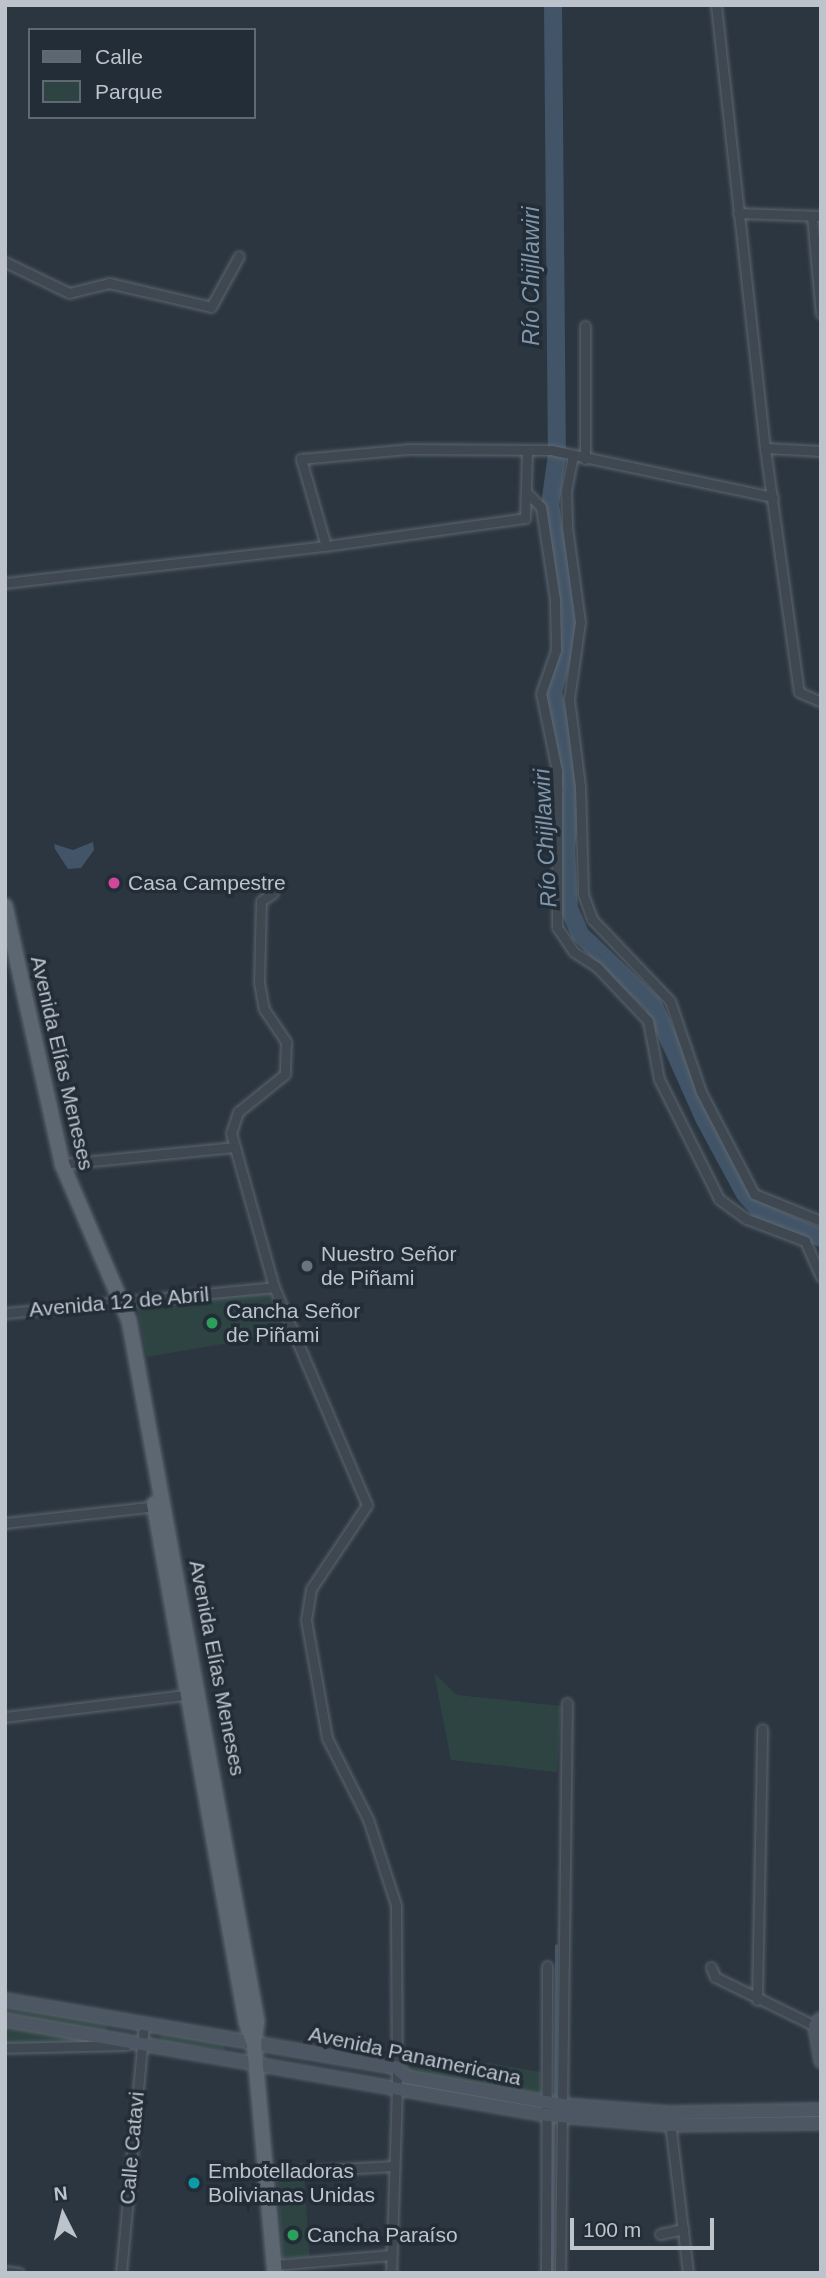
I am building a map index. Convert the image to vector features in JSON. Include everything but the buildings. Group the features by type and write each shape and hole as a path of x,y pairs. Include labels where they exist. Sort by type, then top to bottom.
{"main road":[{"name":"Avenida Elías Meneses","path":"5,906 61,1164 120,1303 119,1318 160,1506 195,1693 246,2022 254,2044 269,2173 275,2269"},
{"name":"Avenida Panamericana","path":"5,2000 397,2068 407,2077 554,2110"},
{"name":"Avenida Panamericana","path":"5,2020 397,2087 554,2110 670,2119 821,2123"},
{"path":"818,2022 821,2061"},
{"name":"Avenida Panamericana","path":"670,2119 821,2110"}],"street":[{"path":"716,5 765,448 799,692 821,702"},
{"path":"738,213 816,216 821,314"},
{"path":"5,262 69,293 110,283 211,307 239,256"},
{"path":"585,326 585,459"},
{"path":"765,448 821,451"},
{"path":"326,546 301,460 408,449 527,452 551,450 773,496"},
{"path":"5,583 326,546 524,517 527,452"},
{"path":"569,454 567,527 580,622 569,699 580,786 583,894 592,919 670,1001 701,1092 754,1194 821,1221"},
{"path":"526,492 541,507 555,600 556,650 541,693 557,771 557,927 574,952 597,967 648,1021 659,1079 719,1199 747,1219 805,1241 821,1277"},
{"path":"273,893 261,901 259,982 264,1009 286,1042 285,1074 238,1112 231,1133 274,1287 367,1505 311,1589 306,1620 327,1738 368,1819 396,1905 397,2087 391,2273"},
{"path":"61,1164 235,1147"},
{"name":"Avenida 12 de Abril","path":"5,1312 274,1287"},
{"path":"5,1523 160,1506"},
{"path":"5,1717 195,1693"},
{"path":"545,2273 554,2110 567,1703"},
{"path":"757,2000 762,1729"},
{"path":"547,1966 560,2273"},
{"path":"711,1967 715,1977 757,2000 818,2022"},
{"name":"Calle Catavi","path":"121,2273 144,2023"},
{"path":"5,2048 141,2044"},
{"path":"670,2119 688,2273"},
{"path":"269,2173 394,2166"},
{"path":"660,2234 683,2230"},
{"path":"275,2269 391,2256"},
{"path":"5,2271 19,2273"}],"green space":[{"path":"269,1292 285,1333 147,1357 137,1307"},
{"path":"434,1673 457,1695 561,1706 557,1772 451,1760"},
{"path":"5,2007 108,2023 106,2031 5,2015"},
{"path":"5,2025 73,2035 73,2042 5,2044"},
{"path":"164,2033 224,2043 225,2050 162,2042 159,2038"},
{"path":"403,2049 541,2072 541,2094 411,2072 404,2067"},
{"path":"304,2175 310,2257 283,2259 277,2177"}],"water":[{"path":"93,842 94,850 81,868 68,869 54,844 73,850"}],"waterway":[{"name":"Río Chijllawiri","path":"553,5 557,454 550,505 570,632 553,692 572,790 566,849 569,908 580,934 653,1004 705,1120 745,1194 761,1212 821,1238"},
{"path":"555,2095 556,1946"},
{"path":"552,2273 553,2123"}],"place":[{"name":"Casa Campestre","path":"114,883"},
{"name":"Nuestro Señor de Piñami","path":"307,1266"},
{"name":"Cancha Señor de Piñami","path":"212,1323"},
{"name":"Embotelladoras Bolivianas Unidas","path":"194,2183"},
{"name":"Cancha Paraíso","path":"293,2235"}]}
